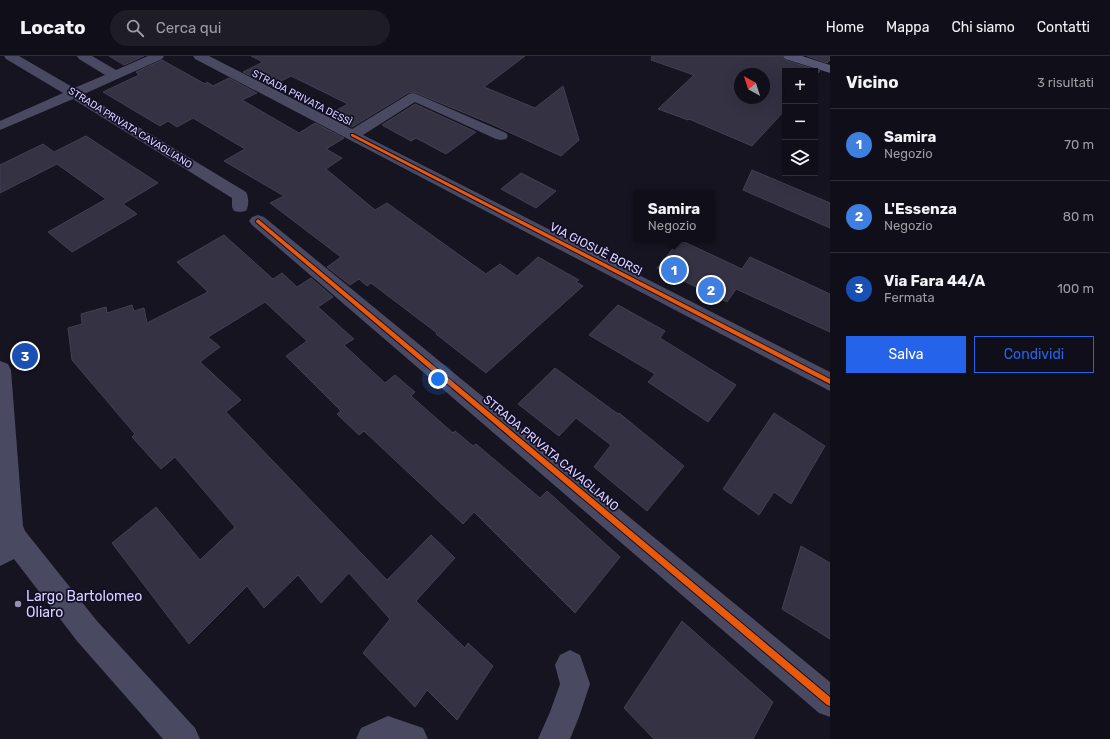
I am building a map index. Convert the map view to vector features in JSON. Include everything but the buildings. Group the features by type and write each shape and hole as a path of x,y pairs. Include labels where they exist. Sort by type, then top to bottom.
{"main road":[{"path":"789,56 830,69"}],"street":[{"name":"STRADA PRIVATA CAVAGLIANO","path":"10,56 240,196 240,207"},
{"path":"83,56 115,75"},
{"path":"0,126 158,56"},
{"name":"STRADA PRIVATA DESSÌ","path":"199,56 352,135 414,97 501,136"},
{"path":"214,64 231,56"},
{"name":"VIA GIOSUÈ BORSI","path":"352,135 830,382"},
{"name":"STRADA PRIVATA CAVAGLIANO","path":"258,221 830,702"},
{"path":"0,370 10,527 8,546 184,739"},
{"path":"554,739 564,717 575,684 570,666"},
{"path":"372,739 388,732 412,739"}],"cycle path":[{"path":"352,135 830,382"},
{"path":"258,221 830,702"}],"place":[{"name":"Samira","path":"674,270"},
{"name":"L'Essenza","path":"711,290"},
{"name":"Via Fara 44/A","path":"25,356"},
{"name":"Largo Bartolomeo Oliaro","path":"18,604"}]}
